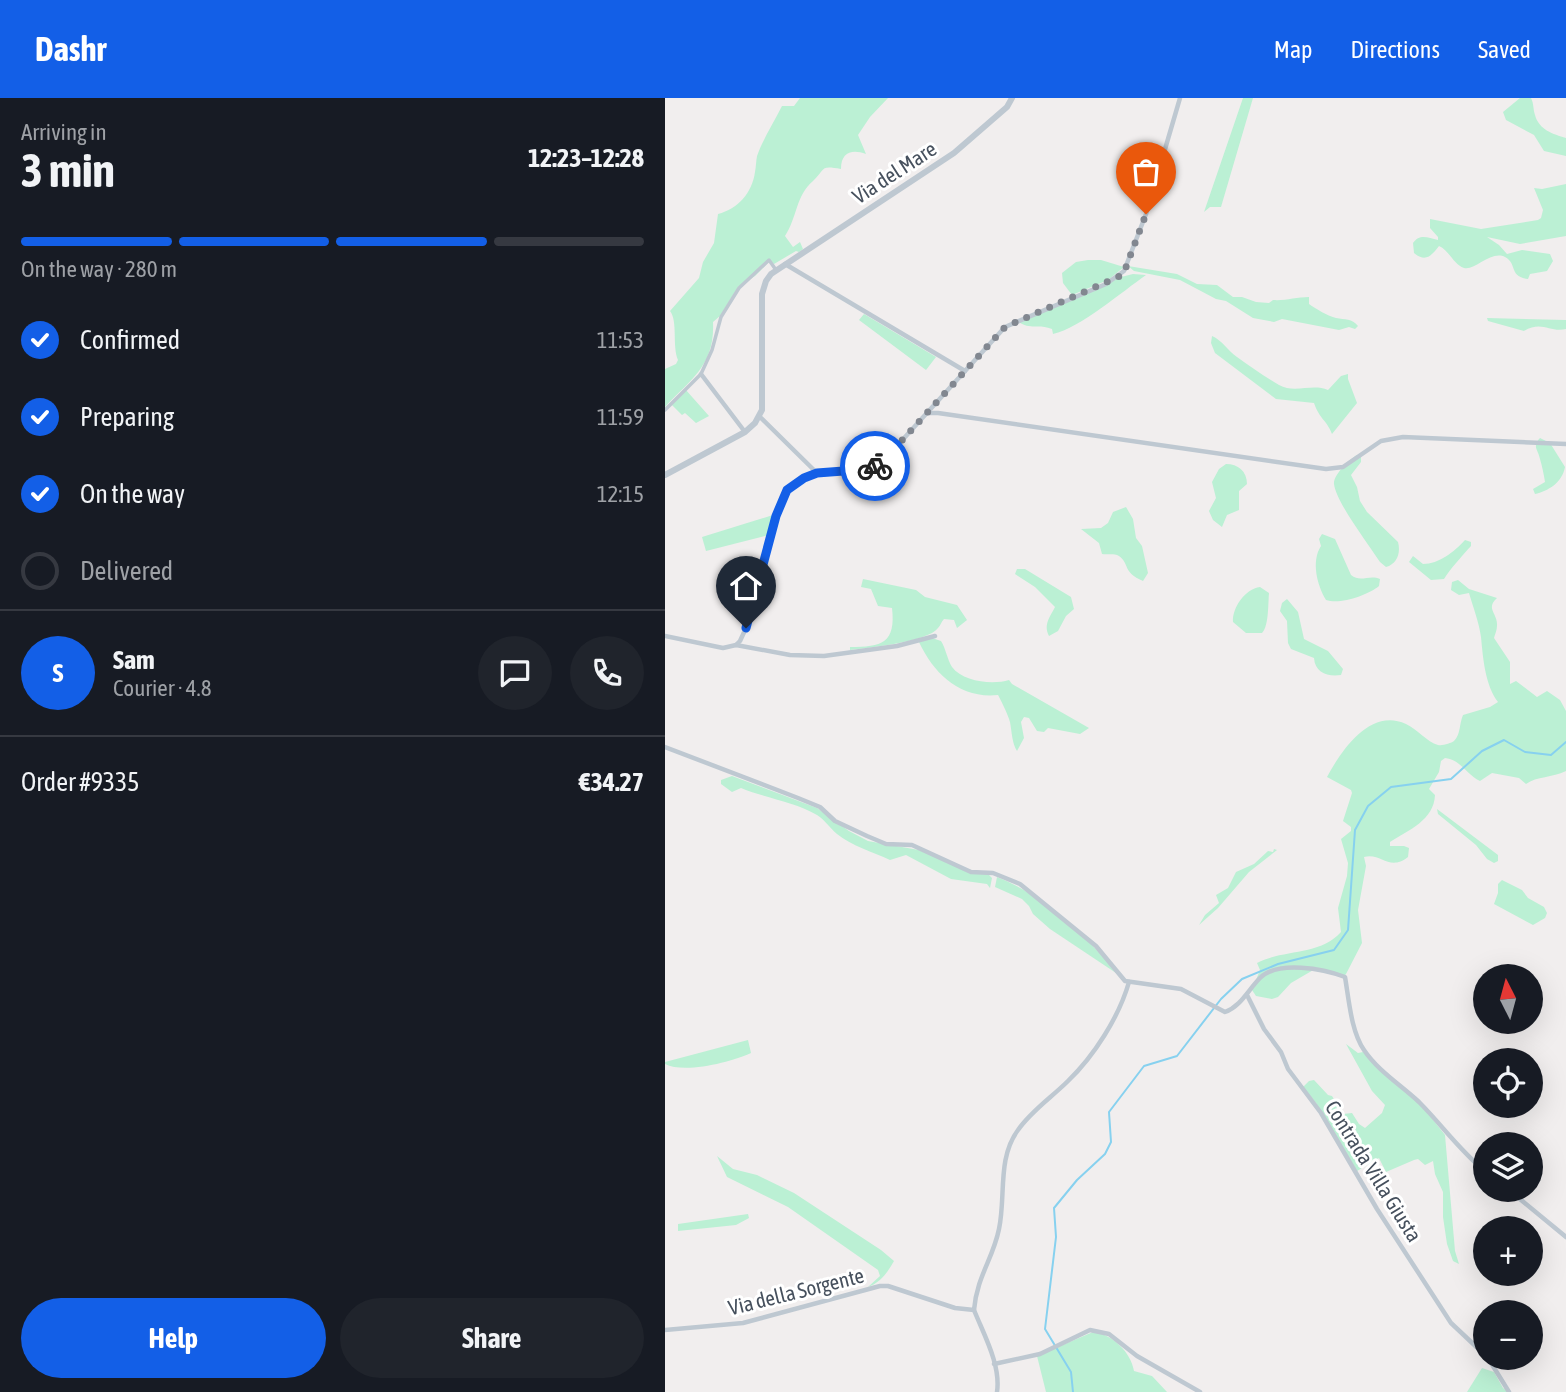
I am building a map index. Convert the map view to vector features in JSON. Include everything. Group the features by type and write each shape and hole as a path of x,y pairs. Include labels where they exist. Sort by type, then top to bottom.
{"street":[{"name":"Via del Mare","path":"776,270 954,153 1007,107 1011,98"},
{"path":"736,645 746,628 781,501 787,490 817,473 870,469 886,458 1005,327 1106,284 1124,271 1146,214 1180,98"},
{"path":"665,410 701,374 712,350 721,317 739,288 769,260 776,270 766,281 762,294 762,410 755,424 745,432 665,475"},
{"path":"785,264 965,371"},
{"path":"701,374 745,432"},
{"path":"927,413 1326,469 1343,467 1381,441 1403,437 1566,444"},
{"path":"759,415 817,473"},
{"path":"665,636 723,648 736,645 790,655 824,656 897,646 935,636"},
{"path":"665,747 820,807 835,821 887,844 912,845 971,872 993,873 1020,884 1095,946 1125,981 1181,989 1225,1012 1247,995 1261,977 1275,970 1321,969 1345,978 1355,1024 1364,1049 1374,1062 1428,1111 1473,1160"},
{"path":"997,1392 994,1364 974,1310 975,1291 999,1231 1005,1164 1017,1131 1083,1066 1117,1016 1129,982"},
{"name":"Contrada Villa Giusta","path":"1247,995 1264,1029 1281,1052 1288,1069 1321,1113 1377,1209 1451,1323 1473,1344"},
{"path":"1524,1202 1566,1237"},
{"name":"Via della Sorgente","path":"665,1330 743,1323 880,1286 888,1286 955,1308 974,1310"},
{"path":"994,1364 1040,1354 1090,1331 1109,1334 1137,1356 1200,1392"},
{"name":"Contrada Villa Giusta","path":"1495,1370 1509,1392"},
{"path":"1182,1382 1182,1392"}],"green space":[{"path":"800,98 888,98 858,135 866,154 848,153 841,163 841,169 824,169 803,193 785,236 793,247 800,242 803,249 774,264 770,261 755,276 738,287 720,316 713,322 710,349 700,370 665,407 665,369 676,364 678,360 674,321 670,311 699,278 703,262 714,243 718,214 738,204 751,187 759,150 782,106 794,106"},
{"path":"1243,98 1253,98 1221,207 1210,207 1204,212"},
{"path":"1520,98 1531,98 1534,113 1543,128 1566,138 1566,156 1544,151 1534,135 1506,120 1503,112"},
{"path":"1566,184 1566,236 1520,244 1487,237 1507,254 1522,250 1550,254 1553,261 1547,271 1530,274 1528,279 1515,273 1505,257 1494,256 1473,267 1464,268 1439,246 1425,258 1414,253 1413,243 1418,238 1438,240 1430,228 1430,219 1481,229 1538,220 1543,210 1534,188"},
{"path":"1101,260 1124,267 1108,280 1072,295 1063,283 1062,273 1076,262"},
{"path":"1128,266 1177,274 1197,284 1217,285 1233,297 1256,302 1269,303 1273,300 1309,297 1309,304 1319,310 1333,317 1351,320 1358,326 1355,329 1349,327 1339,330 1282,319 1274,322 1253,318 1226,301 1216,299 1180,280 1134,271"},
{"path":"1146,275 1088,317 1064,330 1053,334 1052,329 1027,326 1017,321 1121,277"},
{"path":"864,314 936,357 926,370 859,320"},
{"path":"1487,318 1566,320 1566,329 1536,327 1524,331 1488,321"},
{"path":"1212,336 1234,355 1285,388 1328,390 1341,376 1348,374 1357,403 1332,434 1314,403 1276,399 1215,353 1211,343"},
{"path":"685,389 709,416 696,423 685,413 682,415 671,404"},
{"path":"1540,438 1550,443 1565,467 1561,478 1554,485 1535,494 1533,489 1545,482 1536,446"},
{"path":"1357,455 1361,457 1361,462 1351,475 1360,501 1367,512 1398,542 1397,558 1386,567 1380,562 1336,492 1334,480"},
{"path":"1226,464 1241,469 1247,484 1239,491 1239,510 1227,515 1222,527 1213,520 1209,511 1216,498 1212,482 1219,469"},
{"path":"1126,507 1133,519 1136,538 1142,546 1148,573 1143,581 1129,571 1119,556 1102,554 1099,543 1081,529 1101,528 1108,523 1113,512"},
{"path":"773,515 769,535 706,551 702,537"},
{"path":"1322,534 1335,539 1351,575 1380,579 1379,586 1354,598 1326,600 1316,566"},
{"path":"1465,540 1471,542 1471,546 1444,579 1431,580 1409,562 1413,556 1423,564 1435,562 1451,553"},
{"path":"1017,569 1025,569 1071,597 1074,609 1066,616 1058,631 1049,636 1047,628 1055,607 1035,587 1015,574"},
{"path":"863,579 916,590 925,597 957,605 967,620 957,628 954,620 944,619 932,633 922,637 897,644 850,650 850,647 871,646 885,641 892,629 892,608 878,606 871,589 861,587"},
{"path":"1458,580 1469,589 1497,598 1492,605 1497,622 1494,638 1510,662 1510,684 1516,681 1537,697 1547,691 1560,700 1566,711 1566,771 1526,784 1519,778 1492,773 1480,781 1455,761 1445,758 1441,761 1439,772 1429,789 1435,795 1430,811 1419,823 1390,842 1390,846 1409,848 1408,857 1395,863 1370,856 1364,857 1366,866 1358,910 1362,943 1346,974 1344,976 1315,969 1291,983 1278,997 1272,999 1256,996 1252,990 1260,970 1257,963 1323,945 1341,932 1338,908 1348,863 1341,839 1351,831 1351,827 1343,821 1352,793 1327,777 1349,744 1369,726 1380,721 1393,720 1410,726 1434,743 1447,744 1456,738 1463,715 1498,702 1487,680 1480,631 1469,593 1459,595 1451,590 1452,582"},
{"path":"1260,587 1269,593 1266,625 1262,633 1246,633 1233,622 1233,617 1245,595"},
{"path":"1287,599 1298,612 1304,639 1328,651 1343,669 1341,675 1323,673 1314,658 1291,649 1288,643 1287,621 1280,611 1282,603"},
{"path":"932,638 941,641 952,667 963,676 987,682 1009,680 1089,728 1080,734 1048,728 1044,732 1037,731 1029,718 1024,717 1021,722 1024,738 1017,751 1009,720 998,695 972,693 950,682 932,664 919,642"},
{"path":"732,776 817,808 868,841 919,850 955,866 989,875 992,878 990,888 987,884 951,879 906,855 890,860 849,842 823,819 799,807 741,788 732,792 721,784 721,780"},
{"path":"1437,809 1498,855 1498,861 1494,863 1487,859 1476,845 1438,814"},
{"path":"1274,849 1277,850 1249,872 1218,908 1199,925 1205,915 1219,903 1216,895 1228,888 1236,872 1254,864"},
{"path":"997,877 1032,895 1064,918 1119,975 1050,929 1033,914 1022,899 995,887"},
{"path":"1502,880 1522,890 1528,898 1544,907 1547,913 1545,918 1533,925 1494,904 1498,884"},
{"path":"748,1040 751,1053 732,1060 684,1068 665,1064 665,1062"},
{"path":"1346,1044 1358,1053 1363,1052 1423,1107 1445,1135 1455,1251 1459,1264 1453,1261 1447,1244 1443,1192 1433,1161 1425,1165 1418,1159 1386,1172 1379,1158 1357,1171 1316,1103 1303,1087 1314,1080 1332,1096 1343,1114 1352,1113 1365,1128 1382,1113 1385,1105 1372,1091"},
{"path":"717,1156 733,1169 757,1175 794,1193 894,1261 880,1280 868,1287 880,1276 878,1270 788,1207 727,1177"},
{"path":"748,1214 749,1218 736,1225 678,1231 678,1224"},
{"path":"1093,1332 1114,1340 1129,1357 1134,1371 1152,1376 1167,1392 1046,1392 1037,1356"},
{"path":"1481,1370 1488,1370 1494,1372 1508,1392 1467,1392"}],"waterway":[{"path":"1073,1392 1071,1372 1045,1329 1056,1237 1054,1208 1077,1180 1105,1154 1111,1142 1109,1112 1144,1066 1177,1056 1221,999 1242,979 1278,964 1334,950 1348,930 1355,830 1368,806 1391,787 1451,779 1482,751 1504,740 1525,752 1551,755 1566,742"}],"way so far":[{"path":"875,466 886,458 1005,327 1120,276 1146,214"}],"route":[{"path":"746,628 776,516 787,490 817,473 870,469 875,466"}]}
